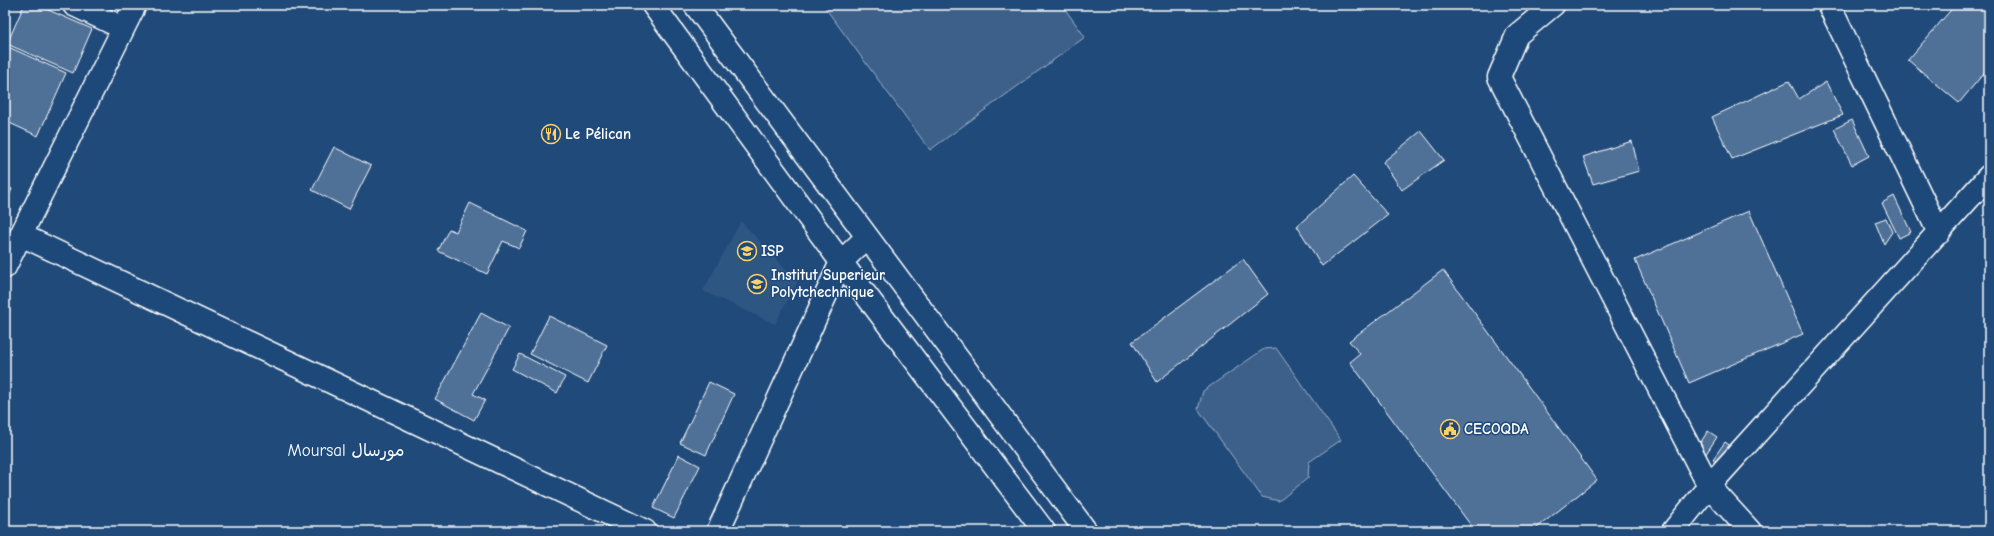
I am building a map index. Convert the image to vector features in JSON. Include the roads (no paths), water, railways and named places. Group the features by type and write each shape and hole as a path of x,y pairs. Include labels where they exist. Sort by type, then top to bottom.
{"street":[{"path":"74,5 123,28"},
{"path":"5,267 135,5"},
{"path":"653,5 841,262 1044,531"},
{"path":"695,5 1086,531"},
{"path":"1553,5 1517,34 1499,77 1709,486 1750,531"},
{"path":"1829,5 1939,233"},
{"path":"1673,531 1709,486 1989,176"},
{"path":"21,235 645,531"},
{"path":"718,531 841,262 867,237"}],"place":[{"name":"Le Pélican","path":"551,134"},
{"name":"ISP","path":"747,251"},
{"name":"Institut Superieur Polytchechnique","path":"757,284"},
{"name":"CECOQDA","path":"1450,429"}],"district":[{"name":"Moursal مورسال","path":"346,450"}]}
